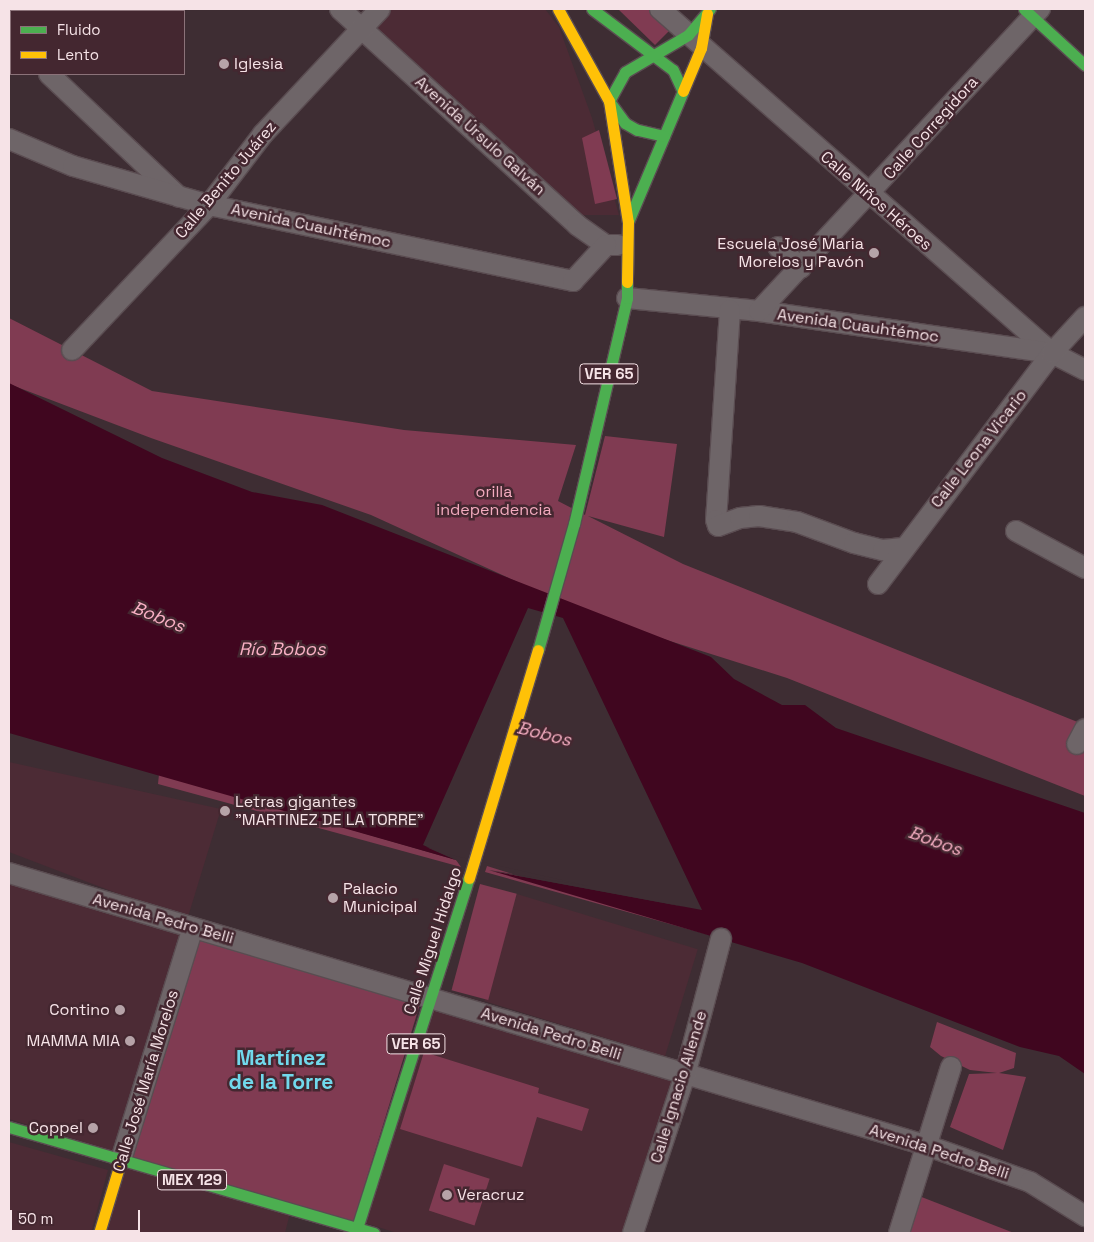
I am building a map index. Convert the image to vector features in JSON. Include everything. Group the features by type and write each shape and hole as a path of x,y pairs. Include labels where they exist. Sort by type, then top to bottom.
{"main road":[{"name":"VER 65","path":"558,9 578,41 609,101 628,222 627,298"},
{"path":"592,9 673,70 683,91"},
{"path":"664,136 644,133 625,123 609,101 625,72 695,42 709,11"},
{"path":"628,222 683,91 695,42 709,11"},
{"path":"1032,11 1085,65"},
{"name":"Calle Miguel Hidalgo","path":"357,1231 431,997 477,860 574,524 627,298"},
{"name":"MEX 129","path":"9,1127 357,1231 374,1233"},
{"name":"Calle José María Morelos","path":"99,1233 121,1160"}],"street":[{"name":"Avenida Úrsulo Galván","path":"340,9 577,225 606,245"},
{"name":"Calle Benito Juárez","path":"72,350 209,205 263,134 380,9"},
{"name":"Calle Niños Héroes","path":"660,9 695,42 1052,353"},
{"name":"Calle Corregidora","path":"760,312 870,195 1032,11"},
{"path":"50,75 178,197"},
{"name":"Avenida Cuauhtémoc","path":"9,139 73,166 209,205 573,281 606,245"},
{"path":"606,245 628,245"},
{"path":"778,247 801,268"},
{"name":"Avenida Cuauhtémoc","path":"627,298 760,312 1052,353 1085,370"},
{"path":"730,310 716,520 718,526 740,518 759,516 797,522 854,544 883,550 903,548"},
{"name":"Calle Leona Vicario","path":"878,584 903,548 1052,353 1085,317"},
{"path":"1016,531 1085,568"},
{"name":"Avenida Pedro Belli","path":"9,873 928,1146 1030,1182 1085,1216"},
{"name":"Calle José María Morelos","path":"121,1160 193,928"},
{"name":"Calle Ignacio Allende","path":"633,1233 685,1075 721,939"},
{"path":"899,1233 928,1146 951,1067"}],"shaded area":[{"path":"387,9 545,9 559,27 592,118 619,215 578,215 370,28"},
{"path":"9,762 221,809 187,920 9,852"},
{"path":"9,880 187,932 116,1152 9,1119"},
{"path":"517,894 698,949 665,1056 484,1001"},
{"path":"436,1001 678,1076 628,1233 397,1233 365,1223"},
{"path":"9,1142 108,1170 91,1233 9,1233"},
{"path":"125,1167 290,1213 285,1233 107,1233"}],"green space":[{"path":"618,9 666,9 679,21 655,45"},
{"path":"599,130 617,199 595,204 582,138"},
{"name":"orilla independencia","path":"9,318 152,391 404,430 576,445 558,501 585,515 605,436 677,444 664,537 588,516 683,564 1085,725 1085,796 787,678 594,617 371,515 151,438 9,384"},
{"path":"159,774 456,860 461,867 158,784"},
{"path":"487,866 656,919 720,938 485,872"},
{"path":"480,884 517,894 488,1000 452,990"},
{"path":"193,929 422,999 353,1225 124,1155"},
{"path":"937,1022 1016,1053 1014,1068 999,1073 1026,1077 1003,1150 950,1127 969,1074 997,1073 970,1070 941,1056 930,1047"},
{"path":"424,1052 539,1088 538,1093 589,1109 582,1131 537,1117 522,1167 400,1129"},
{"path":"444,1164 490,1179 475,1225 429,1211"},
{"path":"919,1196 1014,1233 909,1233"}],"water":[{"name":"Río Bobos","path":"9,383 162,458 252,492 322,505 711,657 734,679 782,705 805,705 836,728 1085,813 1085,1074 1059,1056 1020,1047 802,963 492,871 685,907 426,847 456,860 9,733"}],"pier":[{"path":"528,608 563,618 702,910 492,871 489,870 588,886 447,854 459,861 423,845"}],"traffic: fast":[{"path":"592,9 673,70 683,91 628,222"},
{"path":"664,136 637,130 625,123 609,101 625,72 688,35 710,9"},
{"path":"1024,9 1085,65"},
{"path":"538,650 574,524 627,298 627,282"},
{"path":"357,1228 469,878"},
{"path":"9,1127 374,1233"}],"traffic: slow":[{"path":"558,9 609,101 628,222 627,282"},
{"path":"683,91 701,48 707,14"},
{"path":"469,878 538,650"},
{"path":"99,1233 121,1160"}],"place":[{"name":"Iglesia","path":"224,64"},
{"name":"Escuela José Maria Morelos y Pavón","path":"874,253"},
{"name":"Letras gigantes \"MARTINEZ DE LA TORRE\"","path":"225,811"},
{"name":"Palacio Municipal","path":"333,898"},
{"name":"Contino","path":"120,1010"},
{"name":"MAMMA MIA","path":"130,1041"},
{"name":"Coppel","path":"93,1128"},
{"name":"Veracruz","path":"447,1195"}],"district":[{"name":"Martínez de la Torre","path":"281,1070"}],"water label":[{"name":"Bobos","path":"158,617"},
{"name":"Bobos","path":"544,734"},
{"name":"Bobos","path":"935,841"}]}
